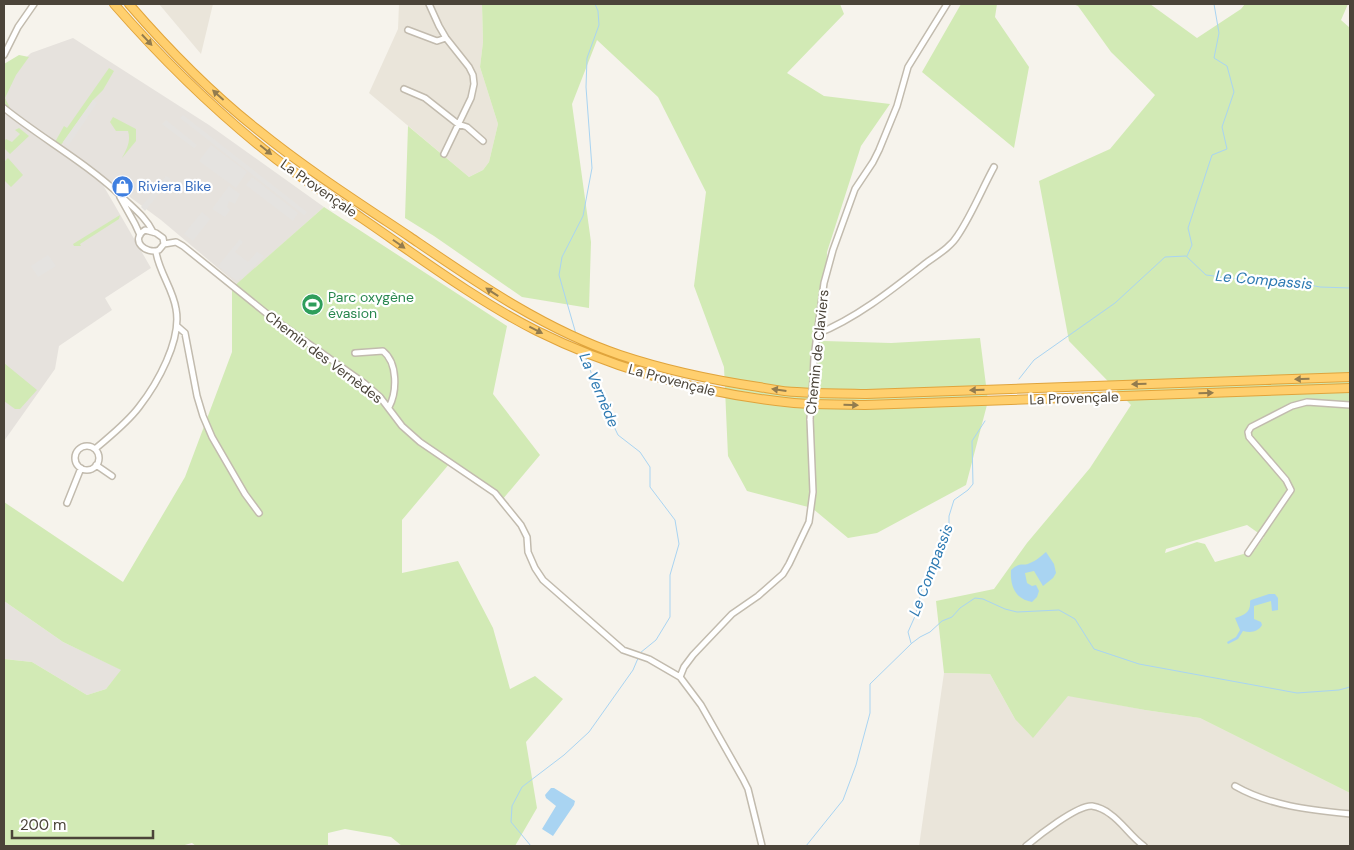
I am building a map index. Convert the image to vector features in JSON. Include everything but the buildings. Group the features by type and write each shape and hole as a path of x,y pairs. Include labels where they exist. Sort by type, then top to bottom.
{"highway":[{"name":"La Provençale","path":"114,4 151,44 215,107 278,160 459,284 536,330 598,358 649,376 726,394 796,403 874,405 1350,388"},
{"name":"La Provençale","path":"128,4 200,79 285,152 498,296 541,321 618,354 687,374 796,392 881,394 1350,377"}],"street":[{"path":"4,55 18,27 34,4"},
{"path":"429,4 446,38 473,75 474,91 444,154"},
{"name":"Chemin de Claviers","path":"680,677 684,666 693,654 732,614 758,596 783,574 809,522 813,492 810,419 817,334 824,283 833,250 855,189 879,150 897,106 908,67 947,4"},
{"path":"408,30 437,41 446,38"},
{"path":"404,89 425,98 458,124 467,127 483,140"},
{"path":"4,108 48,142 101,178 138,212 153,232"},
{"path":"817,334 830,329 862,310 897,286 948,246 958,236 994,167"},
{"path":"119,195 130,213 140,236"},
{"path":"145,230 160,235 164,240 161,249 156,252 141,246 138,240 145,230"},
{"name":"Chemin des Vernèdes","path":"164,244 176,242 184,246 279,323 364,383 389,407 402,426 420,442 495,493 521,525 527,537 528,552 542,580 623,650 644,658 680,677"},
{"path":"95,449 139,408 150,393 172,346 177,326 177,311 174,299 159,266 156,252"},
{"path":"177,326 185,333 197,396 209,430 218,450 235,473 245,494 259,513"},
{"path":"355,354 383,351 387,354 393,367 395,378 394,394 389,407"},
{"path":"1248,553 1291,490 1286,480 1249,437 1248,432 1251,427 1292,406 1307,402 1350,405"},
{"path":"84,446 95,449 98,456 96,464 88,469 81,468 75,458 77,451 84,446"},
{"path":"96,464 112,476"},
{"path":"67,504 81,468"},
{"path":"680,677 701,705 748,788 762,846"},
{"path":"1235,786 1247,793 1294,808 1350,814"},
{"path":"1026,846 1072,813 1093,806 1111,815 1144,846"}],"shaded area":[{"path":"159,4 213,4 201,54"},
{"path":"399,4 482,4 483,42 480,67 498,124 489,162 483,170 469,177 369,93 398,29"},
{"path":"73,38 209,125 324,207 237,284 161,220 4,104 4,86 9,74 31,53"},
{"path":"93,100 97,103 68,146 63,142"},
{"path":"4,113 103,185 151,268 105,298 112,310 59,346 55,369 4,441"},
{"path":"183,115 307,212 304,215 180,118"},
{"path":"166,120 197,145 194,148 162,124"},
{"path":"211,145 247,172 236,188 199,161"},
{"path":"166,176 171,179 145,211 141,207"},
{"path":"252,177 298,213 293,221 246,185"},
{"path":"229,186 240,194 235,204 229,201 227,207 230,210 225,217 212,209"},
{"path":"202,212 210,219 193,241 184,234"},
{"path":"240,239 243,242 235,252 248,262 257,252 264,256 242,279 240,278 237,281 218,266"},
{"path":"48,255 56,266 38,277 31,266"},
{"path":"4,601 63,642 122,670 106,689 87,695 32,662 4,659"},
{"path":"944,673 990,674 1015,719 1067,695 1200,718 1350,793 1350,846 919,846"}],"green space":[{"path":"482,4 840,4 844,14 787,73 824,96 890,104 861,146 827,252 824,341 891,343 980,338 988,401 966,485 877,533 848,538 812,508 747,491 728,456 724,367 694,286 706,192 658,97 597,40 572,104 591,242 589,308 522,297 405,218 408,126 469,177 483,170 489,162 498,124 480,67 483,42"},
{"path":"961,4 997,4 995,17 1029,67 1014,148 922,72"},
{"path":"1073,4 1150,4 1197,38 1241,9 1245,4 1348,4 1341,20 1350,28 1350,793 1200,718 1068,696 1033,738 1015,719 990,674 944,673 936,601 994,589 1027,543 1090,468 1131,405 1069,341 1039,181 1110,149 1155,95 1111,52 1078,6","holes":["1247,525 1264,537 1254,551 1215,562 1205,544 1197,542 1165,553 1166,549"]},
{"path":"19,55 29,57 16,75 5,98 10,108 4,103 4,64"},
{"path":"109,68 114,71 103,90 93,100 61,145 55,142 64,126 67,128"},
{"path":"113,117 136,129 136,141 122,158 128,145 129,135 128,131 116,131 110,122"},
{"path":"19,128 29,136 10,154 4,148 4,142 6,139 12,142 20,134 15,130"},
{"path":"8,158 23,175 11,187 4,180 4,162"},
{"path":"324,207 507,326 493,394 540,455 502,500 450,463 402,520 402,573 458,561 493,628 510,689 535,676 563,699 526,742 537,808 515,846 402,846 391,837 345,829 328,833 328,846 196,846 192,843 181,846 4,846 4,659 32,662 87,695 106,689 121,670 63,642 4,601 4,502 123,582 185,477 232,352 232,288"},
{"path":"120,215 119,219 80,244 81,246 74,246 73,244"},
{"path":"4,363 37,390 20,409 15,409 4,401"}],"water":[{"path":"1046,552 1054,564 1056,573 1043,586 1034,571 1025,573 1027,583 1032,586 1036,585 1039,591 1037,597 1032,602 1021,598 1015,591 1011,581 1011,570 1019,565 1032,562"},
{"path":"1275,594 1278,598 1278,610 1272,611 1271,601 1254,606 1254,619 1261,622 1262,625 1254,631 1243,631 1238,639 1228,644 1227,642 1236,637 1240,630 1235,618 1247,613 1251,600"},
{"path":"551,788 575,801 553,836 542,829 556,806 545,795"}],"waterway":[{"name":"La Vernède","path":"576,334 559,275 562,257 583,216 592,168 586,87 587,58 599,25 598,11 595,4"},
{"name":"Le Compassis","path":"1187,256 1192,245 1188,228 1212,155 1227,149 1222,127 1234,92 1227,66 1214,58 1219,33 1214,4"},
{"name":"Le Compassis","path":"1019,379 1034,360 1115,303 1165,257 1186,256 1206,275 1245,280 1289,281 1320,287 1350,288"},
{"name":"La Vernède","path":"585,356 600,397 618,435 640,452 650,467 650,487 675,520 679,544 670,575 670,617 656,640 640,653"},
{"name":"Le Compassis","path":"911,643 908,632 916,614 924,580 934,564 949,528 949,516 954,500 973,484 972,441 985,421"},
{"path":"806,846 843,800 856,765 870,713 870,684 912,643 930,632 942,621 952,617 960,608 975,598 983,599 1017,612 1059,610 1075,619 1094,649 1139,664 1297,693 1339,690 1350,687"},
{"name":"La Vernède","path":"531,846 511,822 512,806 522,787 564,755 589,732 633,670 639,656"}],"place":[{"name":"Riviera Bike","path":"122,186"},
{"name":"Parc oxygène évasion","path":"312,305"}]}
